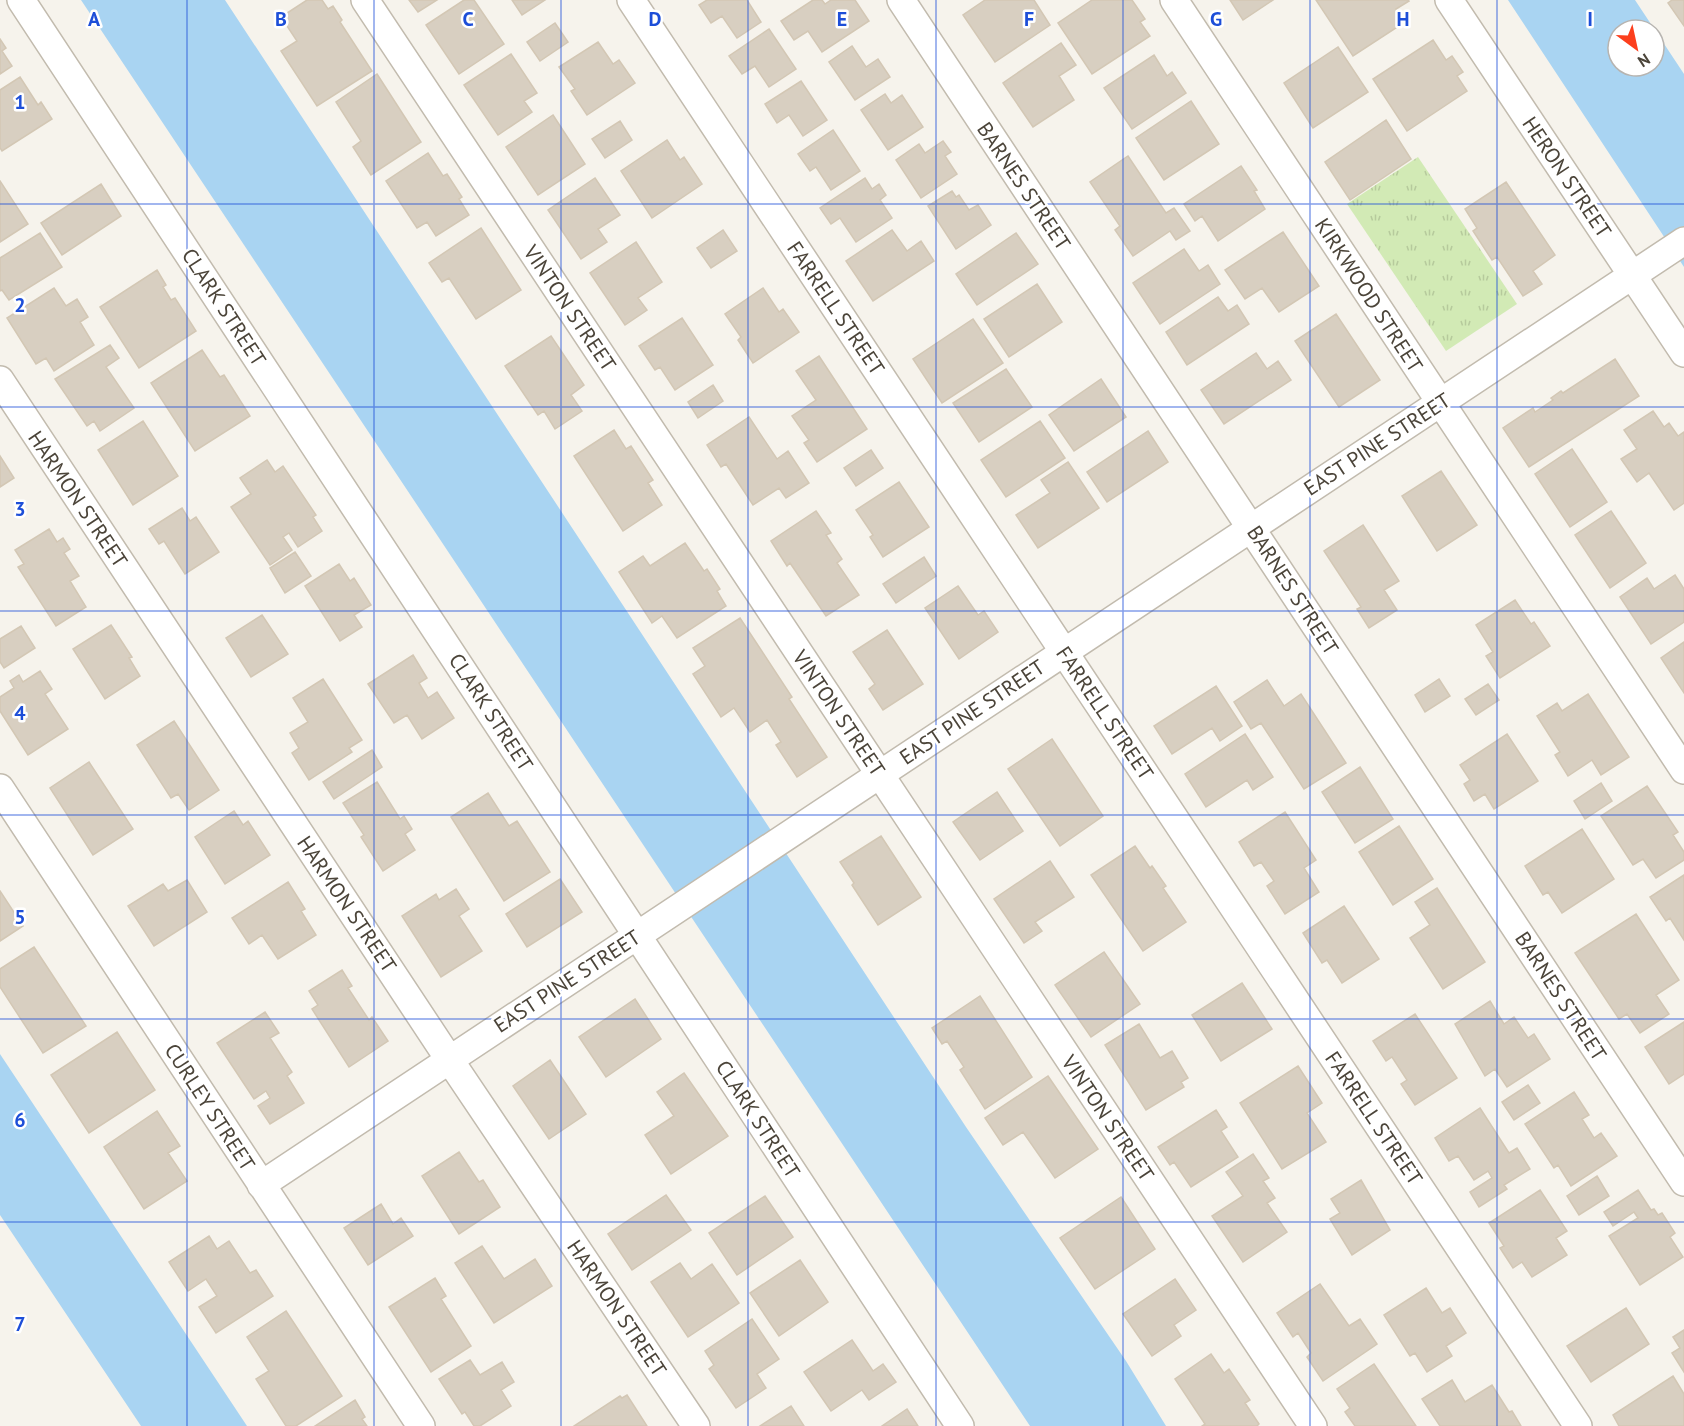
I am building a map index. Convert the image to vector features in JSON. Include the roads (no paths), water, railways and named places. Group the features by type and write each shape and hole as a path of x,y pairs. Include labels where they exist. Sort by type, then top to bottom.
{"street":[{"name":"CLARK STREET","path":"21,0 960,1426"},
{"name":"VINTON STREET","path":"365,0 1313,1426"},
{"name":"FARRELL STREET","path":"631,0 1578,1426"},
{"name":"BARNES STREET","path":"901,0 1684,1182"},
{"name":"KIRKWOOD STREET","path":"1174,0 1684,770"},
{"name":"HERON STREET","path":"1449,0 1643,268 1684,353"},
{"name":"EAST PINE STREET","path":"261,1185 810,819 1684,242"},
{"name":"HARMON STREET","path":"0,380 696,1426"},
{"name":"CURLEY STREET","path":"0,788 420,1426"}],"water":[{"path":"81,0 225,0 966,1127 1126,1361 1166,1426 1030,1426"},
{"path":"1508,0 1635,0 1647,18 1606,18 1606,78 1666,78 1666,47 1684,74 1684,267"},
{"path":"0,1054 247,1426 141,1426 0,1215"}]}
